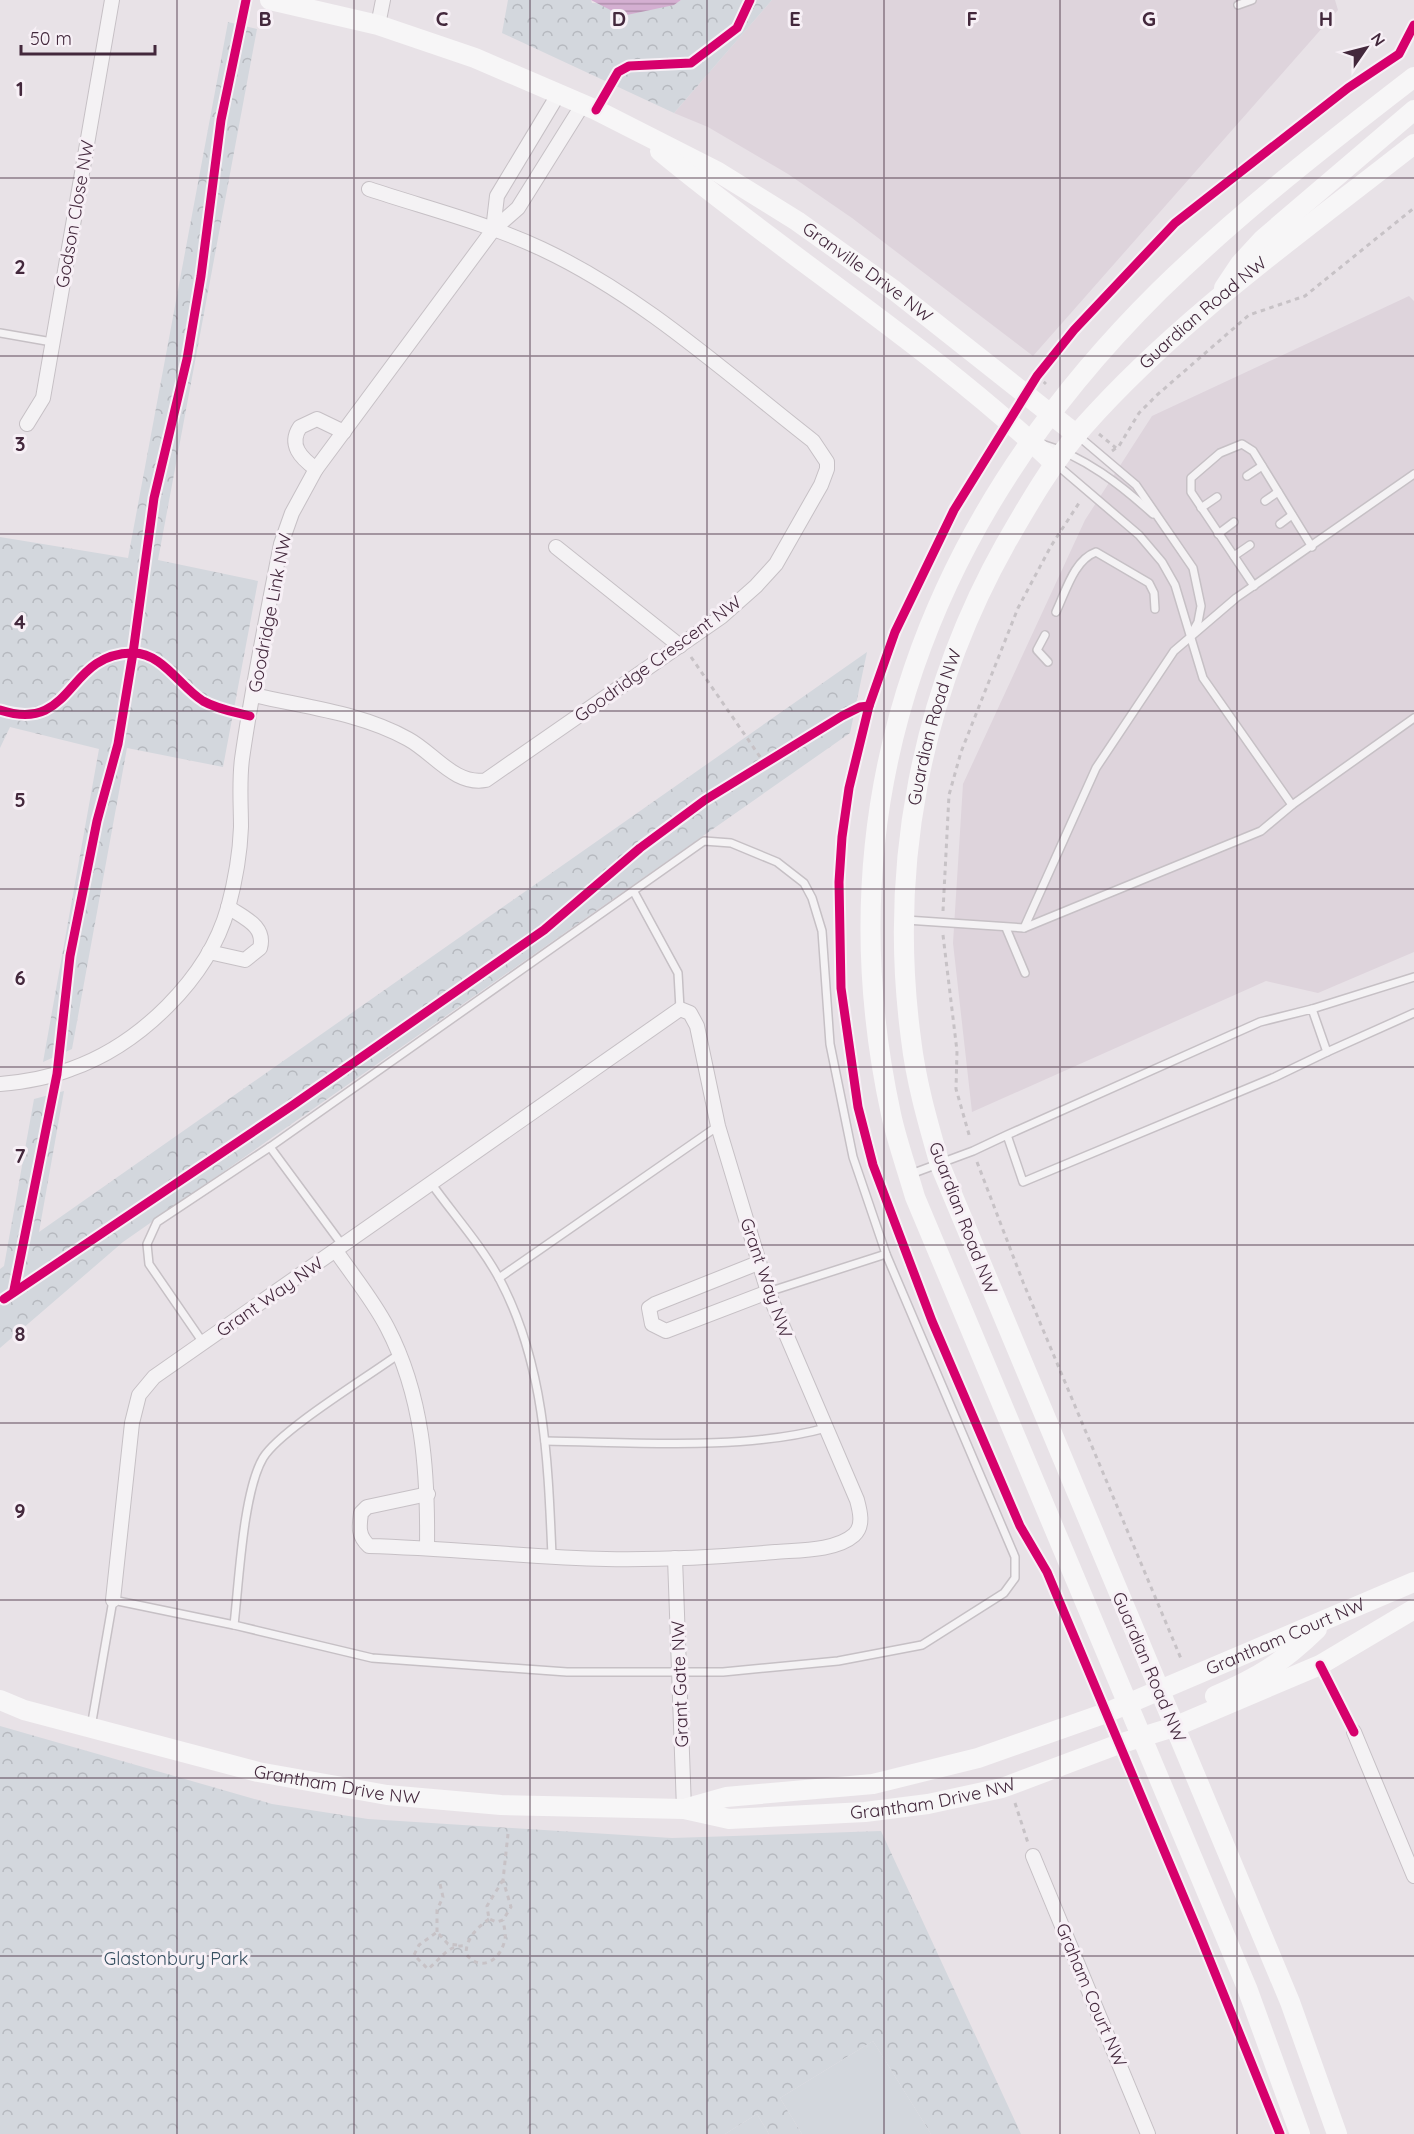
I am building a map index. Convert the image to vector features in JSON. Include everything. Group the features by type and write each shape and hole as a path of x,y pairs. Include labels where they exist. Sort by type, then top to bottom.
{"main road":[{"name":"Granville Drive NW","path":"270,0 378,25 475,58 583,104 718,172 797,221 895,291 1077,435"},
{"name":"Guardian Road NW","path":"1300,2134 1247,1988 945,1272 909,1175 892,1116 876,1017 872,975 872,884 880,796 897,717 925,635 942,595 974,530 1005,477 1052,414 1126,326 1200,252 1414,77"},
{"path":"1216,301 1240,264 1263,239 1414,110"},
{"name":"Granville Drive NW","path":"639,134 712,194 874,315 1032,441 1060,457"},
{"name":"Guardian Road NW","path":"1337,2134 1290,2001 1158,1691 940,1165 911,1041 904,964 905,861 927,737 946,674 996,561 1060,457 1077,435 1152,356 1216,301 1414,144"},
{"path":"1373,176 1414,158"},
{"name":"Grantham Court NW","path":"1158,1691 1325,1622 1414,1582"},
{"name":"Grantham Court NW","path":"1172,1722 1320,1665 1414,1609"},
{"path":"1172,1722 1266,1673 1288,1657 1325,1622"},
{"name":"Grantham Drive NW","path":"684,1809 726,1797 842,1788 894,1780 1000,1751 1158,1691"},
{"name":"Grantham Drive NW","path":"0,1700 24,1710 258,1772 387,1795 501,1805 684,1809 729,1819 865,1812 928,1804 1002,1788 1142,1737 1172,1722"}],"street":[{"name":"Godson Close NW","path":"27,424 43,398 112,13 112,0"},
{"path":"378,25 383,0"},
{"name":"Goodridge Link NW","path":"493,230 497,196 559,93"},
{"name":"Goodridge Link NW","path":"0,1084 34,1080 65,1072 123,1042 173,998 209,951 228,907 240,846 242,759 281,544 292,513 316,469 493,230 519,208 583,104"},
{"path":"369,189 493,230"},
{"name":"Goodridge Crescent NW","path":"254,695 357,718 383,727 423,748 458,776 480,781 502,771 732,608 776,564 824,478 827,469 824,454 813,441 636,303 571,263 493,230"},
{"path":"316,469 305,461 296,447 294,440 300,427 317,419 344,432"},
{"path":"556,547 680,646"},
{"path":"209,951 245,960 260,948 262,936 259,929 228,907"},
{"name":"Grant Way NW","path":"113,1600 132,1423 139,1395 154,1377 680,1009 690,1013 697,1026 718,1126 758,1263 860,1511 859,1529 838,1544 807,1549 675,1558 552,1556 427,1547 369,1546 359,1533 361,1513 367,1507 428,1494"},
{"name":"Grant Way NW","path":"339,1249 376,1309 399,1354 416,1406 426,1462 427,1547"},
{"path":"758,1263 654,1304 649,1308 649,1316 652,1324 666,1331 768,1292"},
{"name":"Grant Gate NW","path":"675,1558 684,1809"},
{"path":"1354,1732 1414,1876"},
{"name":"Graham Court NW","path":"1033,1856 1148,2134"}],"lane":[{"path":"1238,5 1252,0"},
{"path":"0,333 52,342"},
{"path":"1077,435 1136,485 1196,576 1201,613 1190,636"},
{"path":"1254,586 1191,492 1191,478 1220,453 1242,444 1253,451 1312,547"},
{"path":"1060,457 1131,494 1157,517"},
{"path":"1060,457 1087,490 1139,535 1162,562 1175,585 1203,678 1292,805"},
{"path":"1247,476 1262,466"},
{"path":"1024,928 1101,760 1167,660 1190,636 1254,586 1414,474"},
{"path":"1265,501 1278,492"},
{"path":"1201,508 1217,497"},
{"path":"1280,524 1292,515"},
{"path":"1218,534 1234,522"},
{"path":"1234,556 1250,545"},
{"path":"1056,612 1079,563 1087,555 1096,552 1149,583 1154,593 1155,609"},
{"path":"1045,635 1037,650 1048,662"},
{"path":"904,920 1024,928 1261,831 1292,805 1414,718"},
{"path":"90,1728 113,1600 234,1625 372,1658 567,1672 679,1673 786,1667 908,1649 929,1641 1011,1586 1017,1568 1015,1557 886,1254 853,1157 830,1044 822,930 804,883 777,861 732,843 704,841 270,1147 157,1222 147,1244 149,1264 204,1344"},
{"path":"634,892 678,973 680,1009"},
{"path":"1006,928 1025,973"},
{"path":"909,1175 973,1151 1260,1022 1312,1009 1414,977"},
{"path":"1312,1009 1327,1052"},
{"path":"1007,1135 1023,1182 1275,1077 1414,1013"},
{"path":"499,1278 718,1126"},
{"path":"270,1147 339,1249"},
{"path":"431,1183 499,1278 522,1330 533,1364 545,1441 552,1556"},
{"path":"768,1292 886,1254"},
{"path":"234,1625 250,1495 264,1456 292,1431 399,1354"},
{"path":"545,1441 721,1441 804,1434 826,1428"}],"path":[{"path":"1106,459 1119,446 1139,413 1156,395 1249,315 1305,296 1414,208"},
{"path":"1026,394 1044,367"},
{"path":"1087,490 1051,546 1018,608 961,752 949,795 942,923 957,1051 956,1089 973,1151 1018,1272 1184,1665"},
{"path":"680,646 692,657 765,764"},
{"path":"755,770 774,758"},
{"path":"1015,1803 1033,1856"},
{"path":"489,1919 474,1932 466,1946 466,1954 477,1964 483,1965 492,1961 505,1942 503,1920 510,1907 503,1880 508,1834"},
{"path":"489,1919 487,1906 503,1880"},
{"path":"440,1884 443,1897 437,1910 437,1932 448,1944 466,1946"},
{"path":"489,1919 496,1922 503,1920"},
{"path":"437,1932 431,1934 415,1949 414,1955 428,1969 448,1950 457,1945"}],"shaded area":[{"path":"591,0 681,0 674,5 622,16"},
{"path":"772,0 1335,0 1338,10 1033,356 852,218 788,174 708,127 674,113"},
{"path":"1409,296 1414,301 1414,952 1318,993 1266,981 972,1112 953,943 963,784 1085,520 1152,416"}],"green space":[{"path":"508,0 591,0 592,3 674,5 681,0 772,0 674,113 502,33"},
{"path":"228,22 257,29 158,560 258,581 223,767 127,748 72,1049 43,1062 99,749 10,727 0,748 0,537 128,558"},
{"path":"867,652 850,733 123,1242 0,1348 0,1269 4,1266 34,1099 64,1091 39,1232"},
{"name":"Glastonbury Park","path":"0,1726 272,1804 368,1819 672,1838 881,1831 1021,2134 931,2134 873,2041 780,2098 802,2134 769,2134 757,2114 725,2134 0,2134"},
{"path":"873,2041 931,2134 802,2134 780,2098"},
{"path":"757,2114 769,2134 725,2134"}],"cycle path":[{"path":"14,1290 57,1074 70,956 97,821 118,744 154,498 187,359 201,276 221,120 246,0"},
{"path":"596,110 618,72 629,66 691,63 737,28 750,0"},
{"path":"1280,2134 1200,1936 1047,1572 1020,1526 932,1321 873,1165 858,1107 841,988 839,882 849,788 869,706 895,632 954,510 1037,376 1074,330 1175,223 1348,88 1399,54 1414,25"},
{"path":"0,710 24,714 42,711 57,703 94,666 110,657 132,653 143,654 162,664 203,701 250,716"},
{"path":"4,1299 293,1105 544,930 640,848 705,800 842,716 860,707 869,706"},
{"path":"1320,1665 1354,1732"}]}
